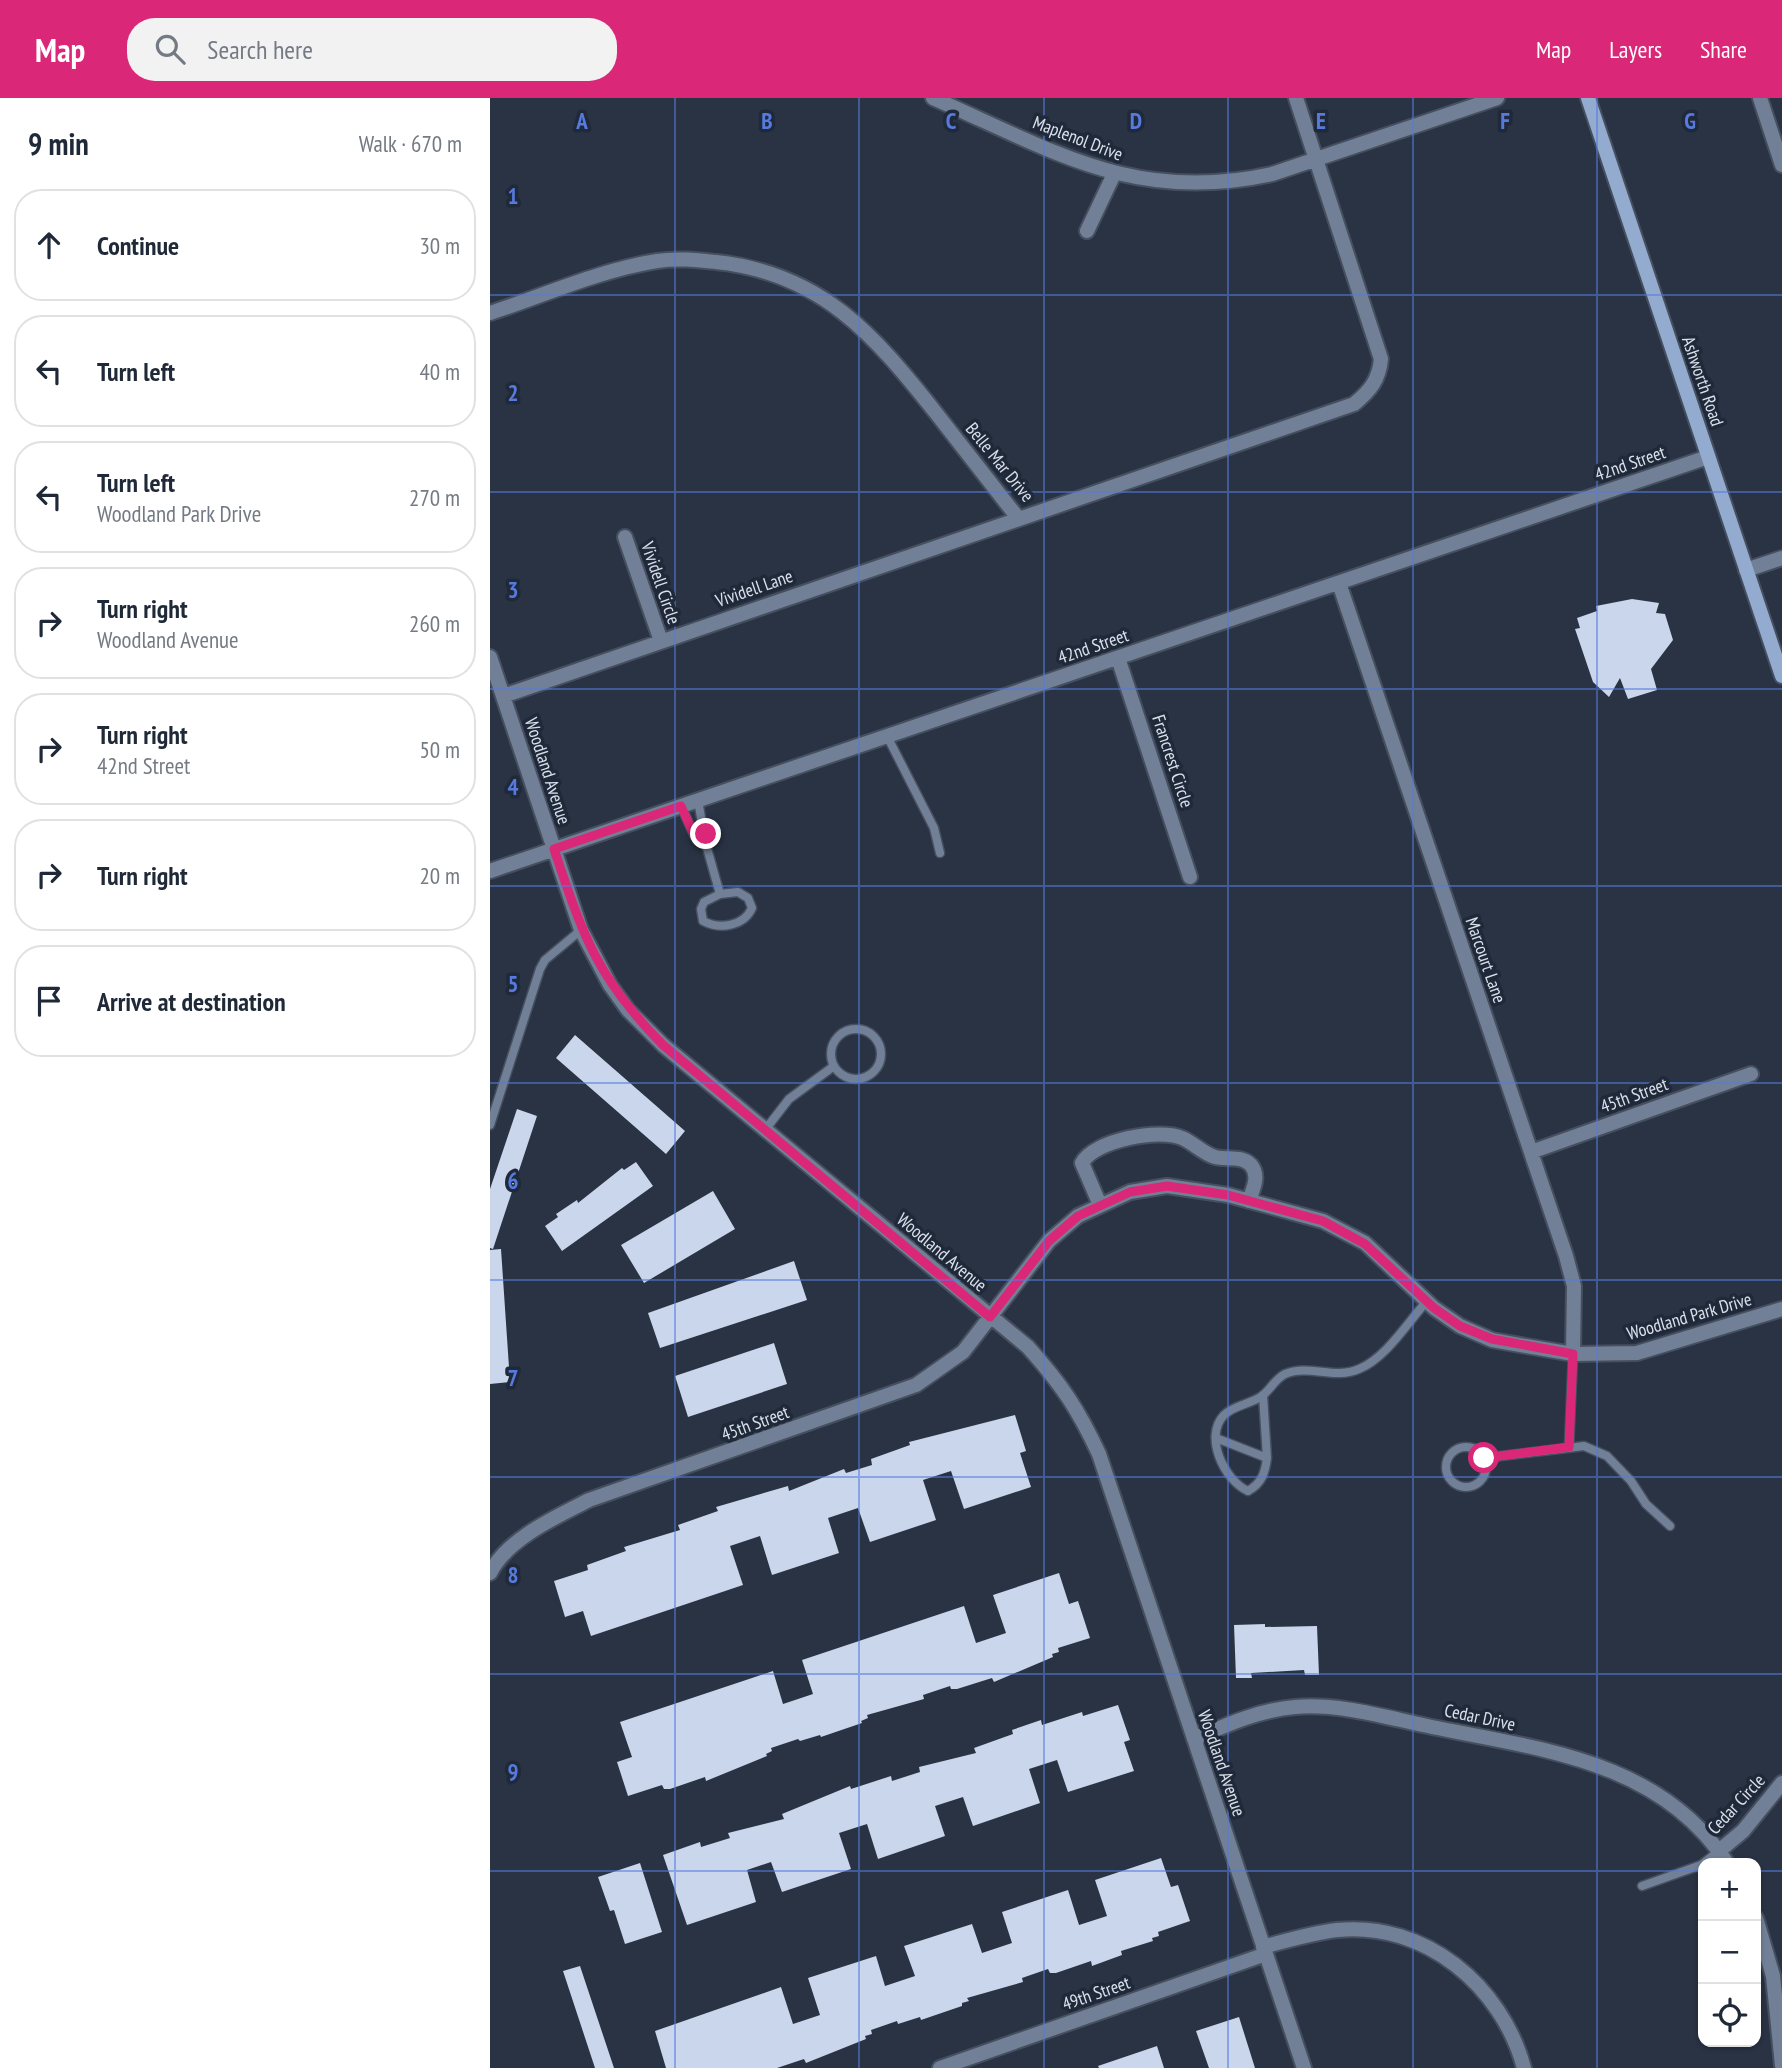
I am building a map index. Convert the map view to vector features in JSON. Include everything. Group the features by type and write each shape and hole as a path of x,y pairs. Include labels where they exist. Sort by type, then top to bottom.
{"main road":[{"name":"Ashworth Road","path":"1588,98 1782,676"}],"street":[{"name":"Maplenol Drive","path":"933,98 1087,165 1114,174 1168,183 1210,184 1272,174 1497,98"},
{"path":"1296,98 1316,160"},
{"path":"1760,98 1782,165"},
{"name":"Belle Mar Drive","path":"490,313 605,273 659,261 686,259 740,265 793,281 817,293 862,326 898,366 1018,518 1353,404 1370,391 1380,374 1381,359 1316,160"},
{"path":"1087,231 1114,174"},
{"name":"42nd Street","path":"490,871 1708,457"},
{"name":"Vividell Lane","path":"503,696 1018,518"},
{"name":"Vividell Circle","path":"625,537 661,641"},
{"path":"1746,570 1782,558"},
{"name":"Marcourt Lane","path":"1339,583 1574,1286 1573,1354"},
{"name":"Woodland Avenue","path":"490,657 581,930 605,976 628,1010 663,1045 1028,1347 1063,1387 1077,1408 1099,1454 1304,2068"},
{"name":"Francrest Circle","path":"1118,658 1190,877"},
{"name":"45th Street","path":"1531,1152 1751,1074"},
{"path":"1100,1205 1082,1163 1087,1154 1112,1143 1168,1134 1183,1138 1216,1157 1244,1159 1252,1167 1256,1177 1249,1201"},
{"name":"Woodland Park Drive","path":"990,1317 1049,1241 1078,1216 1130,1192 1167,1186 1249,1201 1323,1221 1350,1234 1460,1326 1492,1339 1573,1354 1637,1353 1782,1309"},
{"name":"45th Street","path":"490,1573 495,1562 517,1544 557,1517 589,1500 916,1385 963,1352 990,1317"},
{"name":"Cedar Drive","path":"1194,1738 1257,1714 1296,1707 1342,1709 1553,1752 1607,1767 1657,1793 1699,1828 1723,1857"},
{"name":"Cedar Circle","path":"1723,1857 1782,1783"},
{"path":"1757,1921 1773,1976 1782,2064"},
{"name":"49th Street","path":"940,2068 1302,1936 1339,1930 1377,1931 1413,1941 1447,1958 1477,1982 1500,2011 1518,2045 1524,2068"}],"lane":[{"path":"887,736 934,828 940,853"},
{"path":"698,800 705,841 720,894"},
{"path":"681,806 695,837 705,841"},
{"path":"738,892 748,898 752,908 748,918 740,923 712,926 704,921 701,909 704,902 720,894 738,892"},
{"path":"490,1125 540,970 545,960 581,930"},
{"path":"856,1028 872,1034 878,1041 881,1056 871,1074 850,1079 834,1066 831,1049 840,1034 856,1028"},
{"path":"765,1130 789,1099 834,1066"},
{"path":"1263,1395 1267,1458 1262,1478 1248,1491 1235,1486 1227,1474 1216,1438 1218,1422 1227,1412 1263,1395 1284,1375 1299,1370 1344,1374 1361,1369 1375,1358 1427,1301"},
{"path":"1569,1447 1573,1354"},
{"path":"1216,1438 1267,1458"},
{"path":"1484,1458 1584,1446 1607,1456 1631,1481 1646,1503 1670,1526"},
{"path":"1463,1447 1478,1451 1484,1458 1484,1475 1473,1486 1454,1483 1447,1472 1449,1456 1463,1447"},
{"path":"1642,1886 1723,1857"}],"building":[{"path":"1632,599 1659,603 1656,613 1665,614 1673,640 1651,669 1657,690 1628,699 1620,678 1609,697 1593,682 1575,629 1580,628 1577,618 1597,611 1596,606"},
{"path":"575,1035 685,1131 666,1154 556,1058"},
{"path":"517,1109 537,1116 493,1249 490,1248 490,1189"},
{"path":"636,1162 653,1186 562,1251 545,1226 558,1217 556,1214 577,1200 578,1203 622,1168 624,1170"},
{"path":"713,1191 735,1229 644,1283 621,1245"},
{"path":"501,1249 510,1382 490,1384 490,1250"},
{"path":"794,1261 807,1300 660,1348 648,1313"},
{"path":"774,1343 787,1384 688,1417 675,1376"},
{"path":"1015,1415 1026,1451 1020,1453 1031,1487 964,1509 951,1471 923,1480 936,1520 870,1542 858,1508 828,1518 839,1553 772,1575 760,1536 730,1546 743,1585 591,1636 583,1611 565,1617 554,1581 588,1570 587,1565 626,1551 624,1547 680,1530 678,1525 718,1511 716,1507 788,1486 789,1491 844,1469 846,1473 872,1465 871,1459 910,1445 909,1442"},
{"path":"1059,1573 1069,1604 1078,1601 1090,1638 1058,1648 1059,1652 1052,1654 1053,1657 994,1682 992,1678 957,1689 951,1689 950,1686 923,1695 924,1699 867,1715 868,1718 861,1721 862,1723 821,1737 820,1735 800,1741 798,1739 771,1748 772,1751 766,1754 767,1756 706,1781 705,1777 670,1789 664,1789 662,1785 628,1796 617,1762 632,1757 620,1722 773,1671 783,1704 813,1694 802,1660 964,1606 976,1643 1006,1633 993,1595"},
{"path":"1265,1624 1265,1627 1317,1626 1319,1675 1305,1675 1304,1670 1251,1673 1252,1678 1236,1678 1234,1625"},
{"path":"1118,1705 1130,1740 1124,1742 1134,1771 1068,1792 1057,1760 1029,1769 1040,1803 973,1826 963,1797 935,1806 945,1836 878,1859 867,1824 839,1833 851,1869 782,1892 771,1862 747,1870 756,1902 687,1925 663,1855 700,1842 701,1847 730,1838 728,1833 784,1819 782,1814 850,1786 851,1789 891,1776 892,1781 920,1772 919,1767 976,1753 974,1748 1013,1734 1012,1730 1041,1720 1042,1725 1082,1712 1083,1716"},
{"path":"1161,1858 1171,1887 1178,1885 1190,1921 1158,1932 1159,1936 1152,1938 1153,1941 1121,1951 1122,1955 1092,1966 1091,1961 1056,1973 1050,1973 1048,1969 1022,1978 1023,1982 967,1998 969,2001 962,2003 962,2006 921,2020 920,2017 898,2024 897,2021 871,2030 872,2034 865,2036 866,2039 806,2063 804,2059 777,2068 666,2068 655,2031 781,1987 793,2024 820,2015 808,1978 876,1956 885,1986 915,1976 904,1946 972,1924 982,1953 1012,1943 1002,1912 1068,1890 1079,1925 1107,1916 1095,1880"},
{"path":"640,1863 662,1932 625,1944 614,1910 610,1911 598,1877"},
{"path":"580,1966 614,2068 595,2068 563,1971"},
{"path":"1239,2017 1255,2068 1209,2068 1196,2031"},
{"path":"1157,2046 1164,2068 1098,2066"}],"route":[{"path":"706,834 705,841 695,837 681,806 554,849 581,930 594,958 628,1010 663,1045 990,1317 1049,1241 1078,1216 1130,1192 1167,1186 1228,1195 1323,1221 1365,1244 1434,1308 1460,1326 1492,1339 1573,1354 1569,1447 1484,1458"}]}
